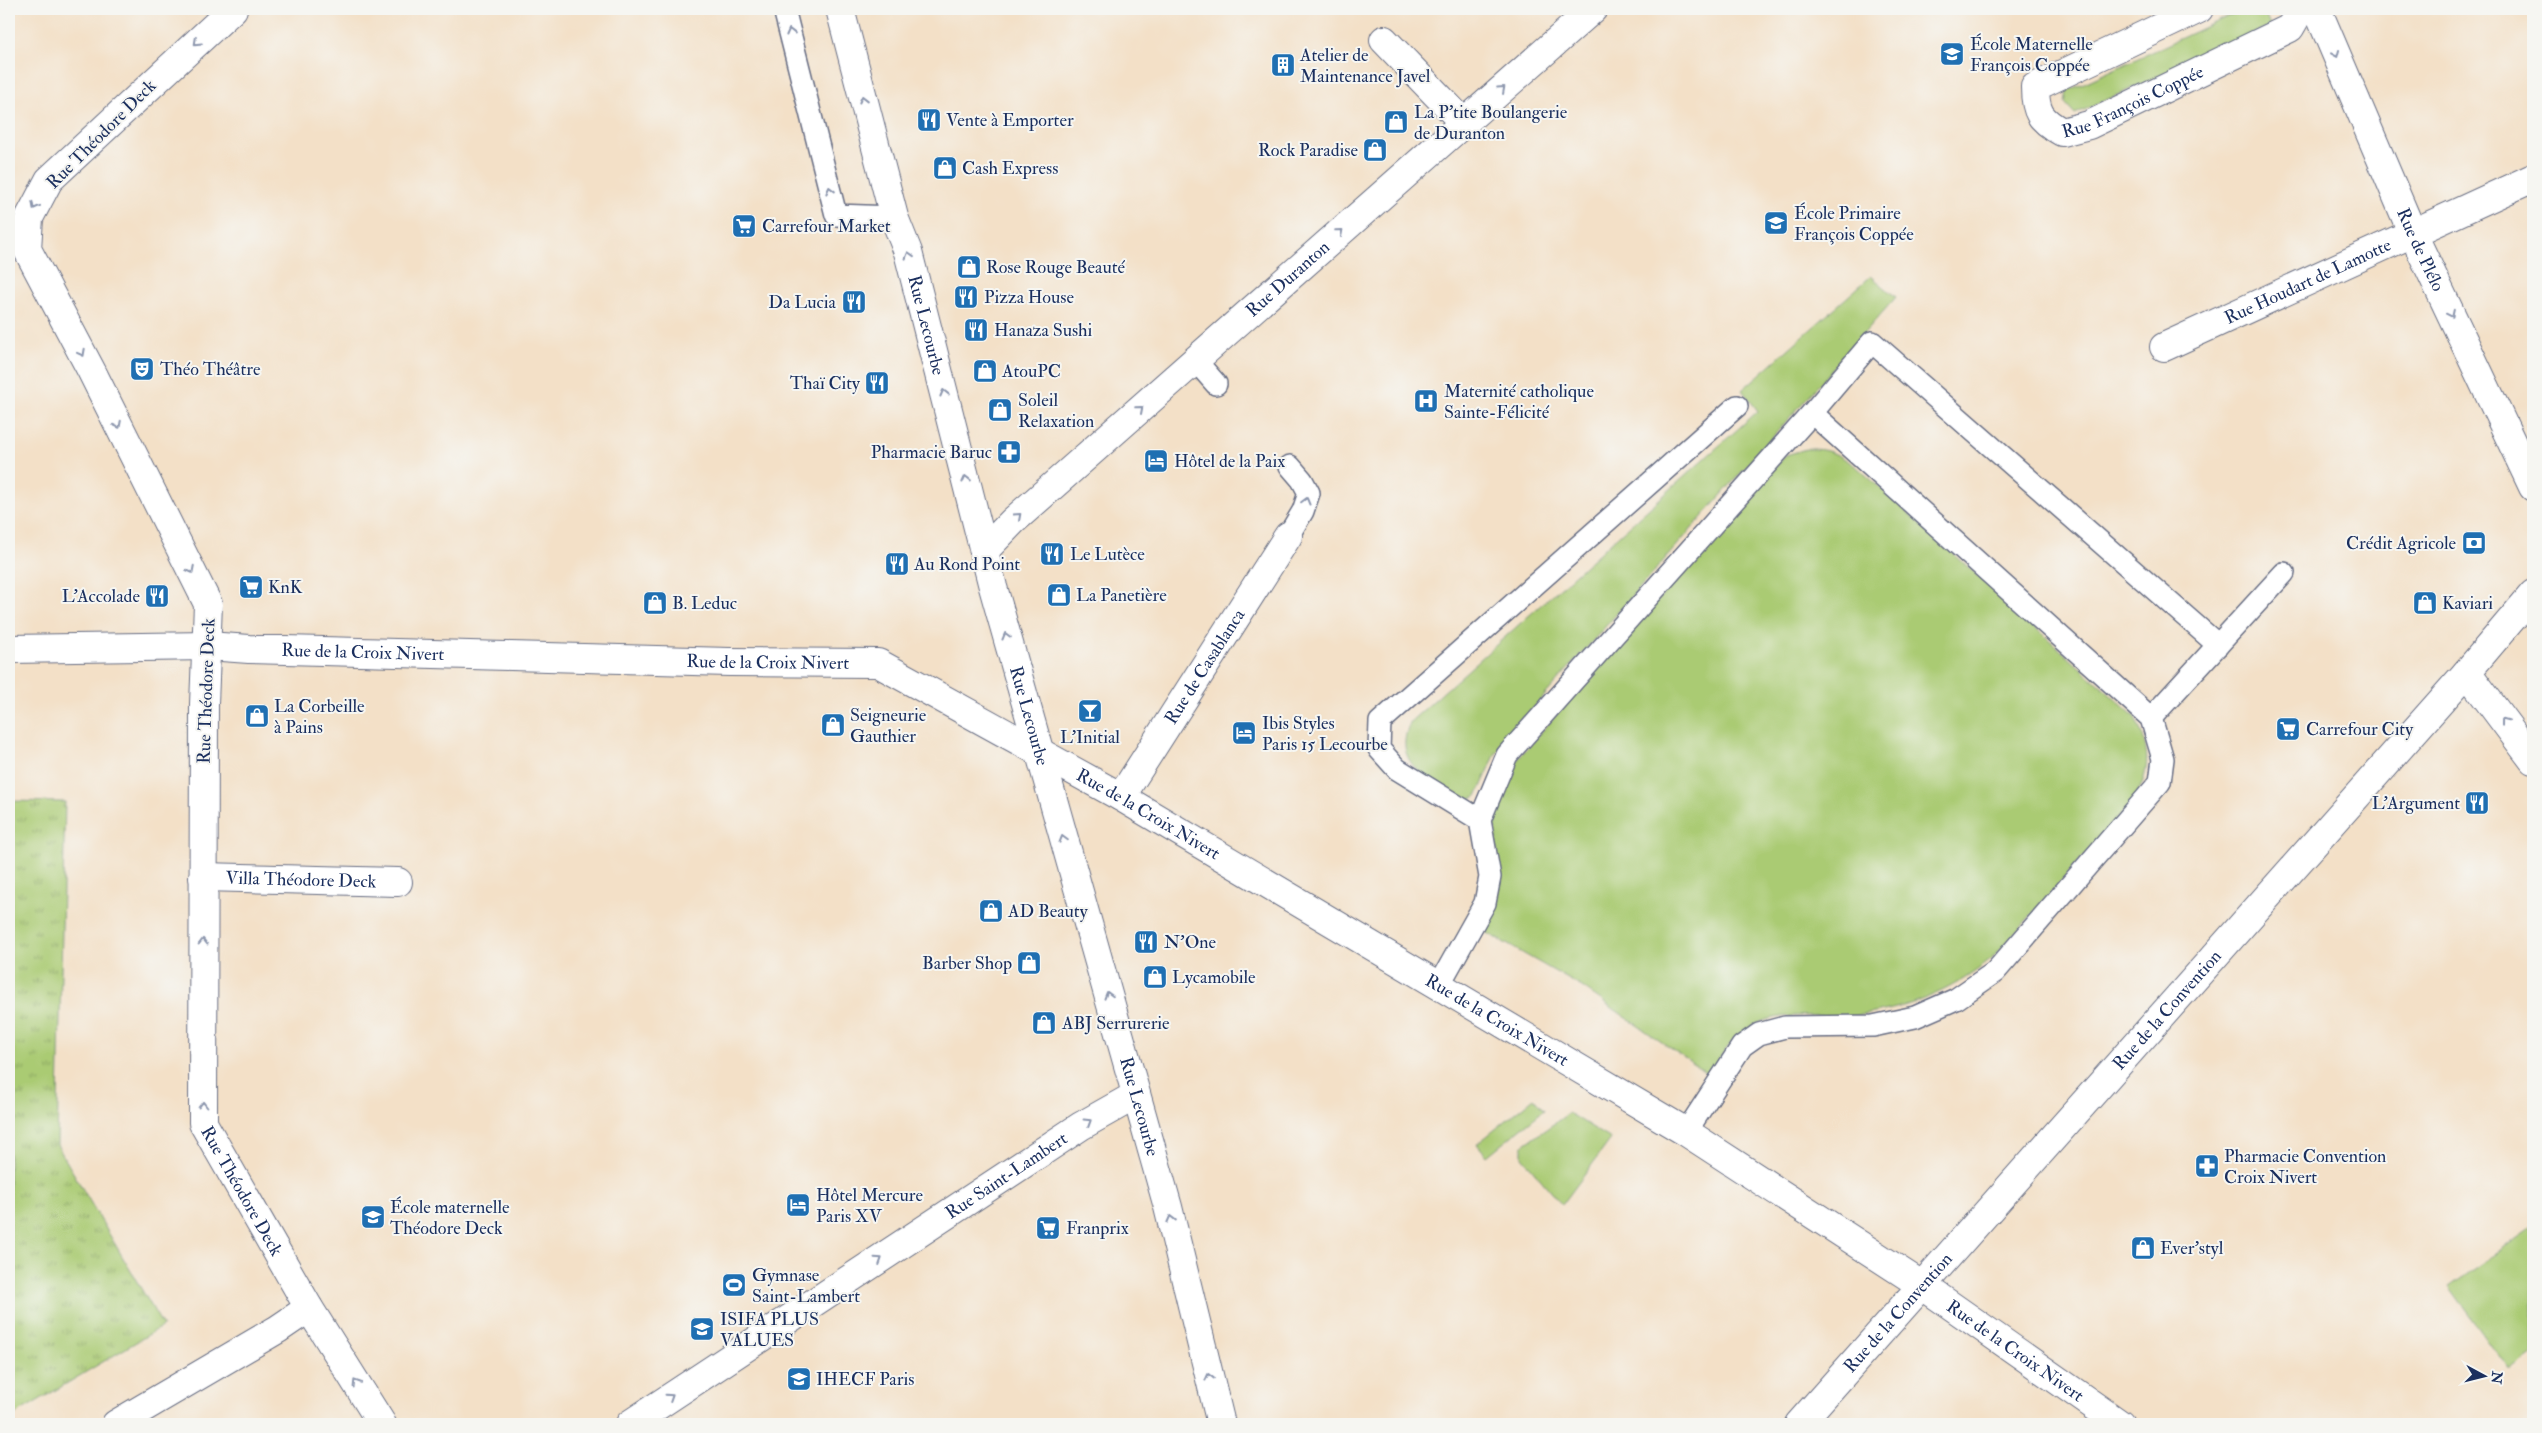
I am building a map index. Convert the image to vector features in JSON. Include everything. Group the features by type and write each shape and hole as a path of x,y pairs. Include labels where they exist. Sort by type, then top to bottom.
{"street":[{"name":"Rue Théodore Deck","path":"233,9 50,180 29,218 26,249 91,370 208,604 208,646 204,704 203,1123 309,1308 382,1424"},
{"name":"Rue Lecourbe","path":"840,9 894,217 908,252 984,551 1038,751 1168,1207 1220,1424"},
{"name":"Rue Duranton","path":"984,551 1013,521 1593,9"},
{"name":"Rue François Coppée","path":"2199,9 2035,87 2035,105 2046,123 2062,132 2089,125 2290,28 2301,9"},
{"name":"Rue de Plélo","path":"2317,9 2412,232 2533,487"},
{"path":"1384,40 1464,123"},
{"name":"Rue Houdart de Lamotte","path":"2164,347 2533,178"},
{"name":"Rue de Casablanca","path":"1121,797 1288,536"},
{"name":"Rue de la Convention","path":"1799,1424 2467,672 2533,594"},
{"name":"Rue de la Croix Nivert","path":"9,649 208,646 248,649 729,662 878,663 1121,797 1686,1132 1923,1286 2120,1424"},
{"path":"2467,672 2533,760"},
{"name":"Villa Théodore Deck","path":"204,877 398,882"},
{"name":"Rue Saint-Lambert","path":"630,1424 1081,1126 1136,1096"},
{"path":"116,1424 278,1330 309,1308"}],"lane":[{"path":"784,9 836,216 894,217"},
{"path":"1439,985 1485,903 1490,877 1480,820 1507,755 1812,413 1872,342 2218,645"},
{"path":"1195,360 1216,384"},
{"path":"1480,820 1396,769 1378,749 1380,722 1738,406"},
{"path":"1686,1132 1742,1046 1759,1034 1785,1027 1873,1026 1915,1017 1956,999 1995,972 2160,782 2163,759 2151,718 1812,413"},
{"path":"1288,536 1303,511 1309,493 1302,480 1290,466"},
{"path":"2151,718 2284,573"}],"green space":[{"path":"2244,9 2263,9 2270,26 2075,114 2065,103 2067,91"},
{"path":"1871,276 1896,297 1509,736 1496,753 1477,796 1463,799 1427,778 1417,769 1409,760 1405,749 1406,736 1411,721 1758,411 1742,390"},
{"path":"1806,449 1834,453 1858,468 2134,716 2146,748 2146,768 2140,789 2134,800 1992,959 1976,971 1927,998 1891,1009 1853,1016 1792,1016 1768,1019 1750,1027 1736,1038 1708,1074 1582,987 1482,930 1497,897 1500,884 1495,827 1504,787 1519,757 1786,455"},
{"path":"9,801 65,802 57,1145 163,1326 9,1418"},
{"path":"1534,1098 1544,1110 1487,1156 1477,1144"},
{"path":"1569,1113 1611,1139 1562,1205 1522,1157 1522,1146"},
{"path":"2533,1227 2533,1354 2510,1371 2449,1286"}],"place":[{"name":"École Maternelle François Coppée","path":"1952,54"},
{"name":"Atelier de Maintenance Javel","path":"1283,65"},
{"name":"Vente à Emporter","path":"929,120"},
{"name":"La P'tite Boulangerie de Duranton","path":"1396,122"},
{"name":"Rock Paradise","path":"1375,150"},
{"name":"Cash Express","path":"945,168"},
{"name":"École Primaire François Coppée","path":"1776,223"},
{"name":"Carrefour Market","path":"744,226"},
{"name":"Rose Rouge Beauté","path":"969,267"},
{"name":"Pizza House","path":"966,297"},
{"name":"Da Lucia","path":"854,302"},
{"name":"Hanaza Sushi","path":"976,330"},
{"name":"Théo Théâtre","path":"142,369"},
{"name":"AtouPC","path":"985,371"},
{"name":"Thaï City","path":"877,383"},
{"name":"Maternité catholique Sainte-Félicité","path":"1426,401"},
{"name":"Soleil Relaxation","path":"1000,410"},
{"name":"Pharmacie Baruc","path":"1009,452"},
{"name":"Hôtel de la Paix","path":"1156,461"},
{"name":"Crédit Agricole","path":"2474,543"},
{"name":"Le Lutèce","path":"1052,554"},
{"name":"Au Rond Point","path":"897,564"},
{"name":"KnK","path":"251,587"},
{"name":"La Panetière","path":"1059,595"},
{"name":"L'Accolade","path":"157,596"},
{"name":"B. Leduc","path":"655,603"},
{"name":"Kaviari","path":"2425,603"},
{"name":"L’Initial","path":"1090,711"},
{"name":"La Corbeille à Pains","path":"257,716"},
{"name":"Seigneurie Gauthier","path":"833,725"},
{"name":"Carrefour City","path":"2288,729"},
{"name":"Ibis Styles Paris 15 Lecourbe","path":"1244,733"},
{"name":"L'Argument","path":"2477,803"},
{"name":"AD Beauty","path":"991,911"},
{"name":"N'One","path":"1146,942"},
{"name":"Barber Shop","path":"1029,963"},
{"name":"Lycamobile","path":"1155,977"},
{"name":"ABJ Serrurerie","path":"1044,1023"},
{"name":"Pharmacie Convention Croix Nivert","path":"2207,1166"},
{"name":"Hôtel Mercure Paris XV","path":"798,1205"},
{"name":"École maternelle Théodore Deck","path":"373,1217"},
{"name":"Franprix","path":"1048,1228"},
{"name":"Ever'styl","path":"2143,1248"},
{"name":"Gymnase Saint-Lambert","path":"734,1285"},
{"name":"ISIFA PLUS VALUES","path":"702,1329"},
{"name":"IHECF Paris","path":"799,1379"}]}
